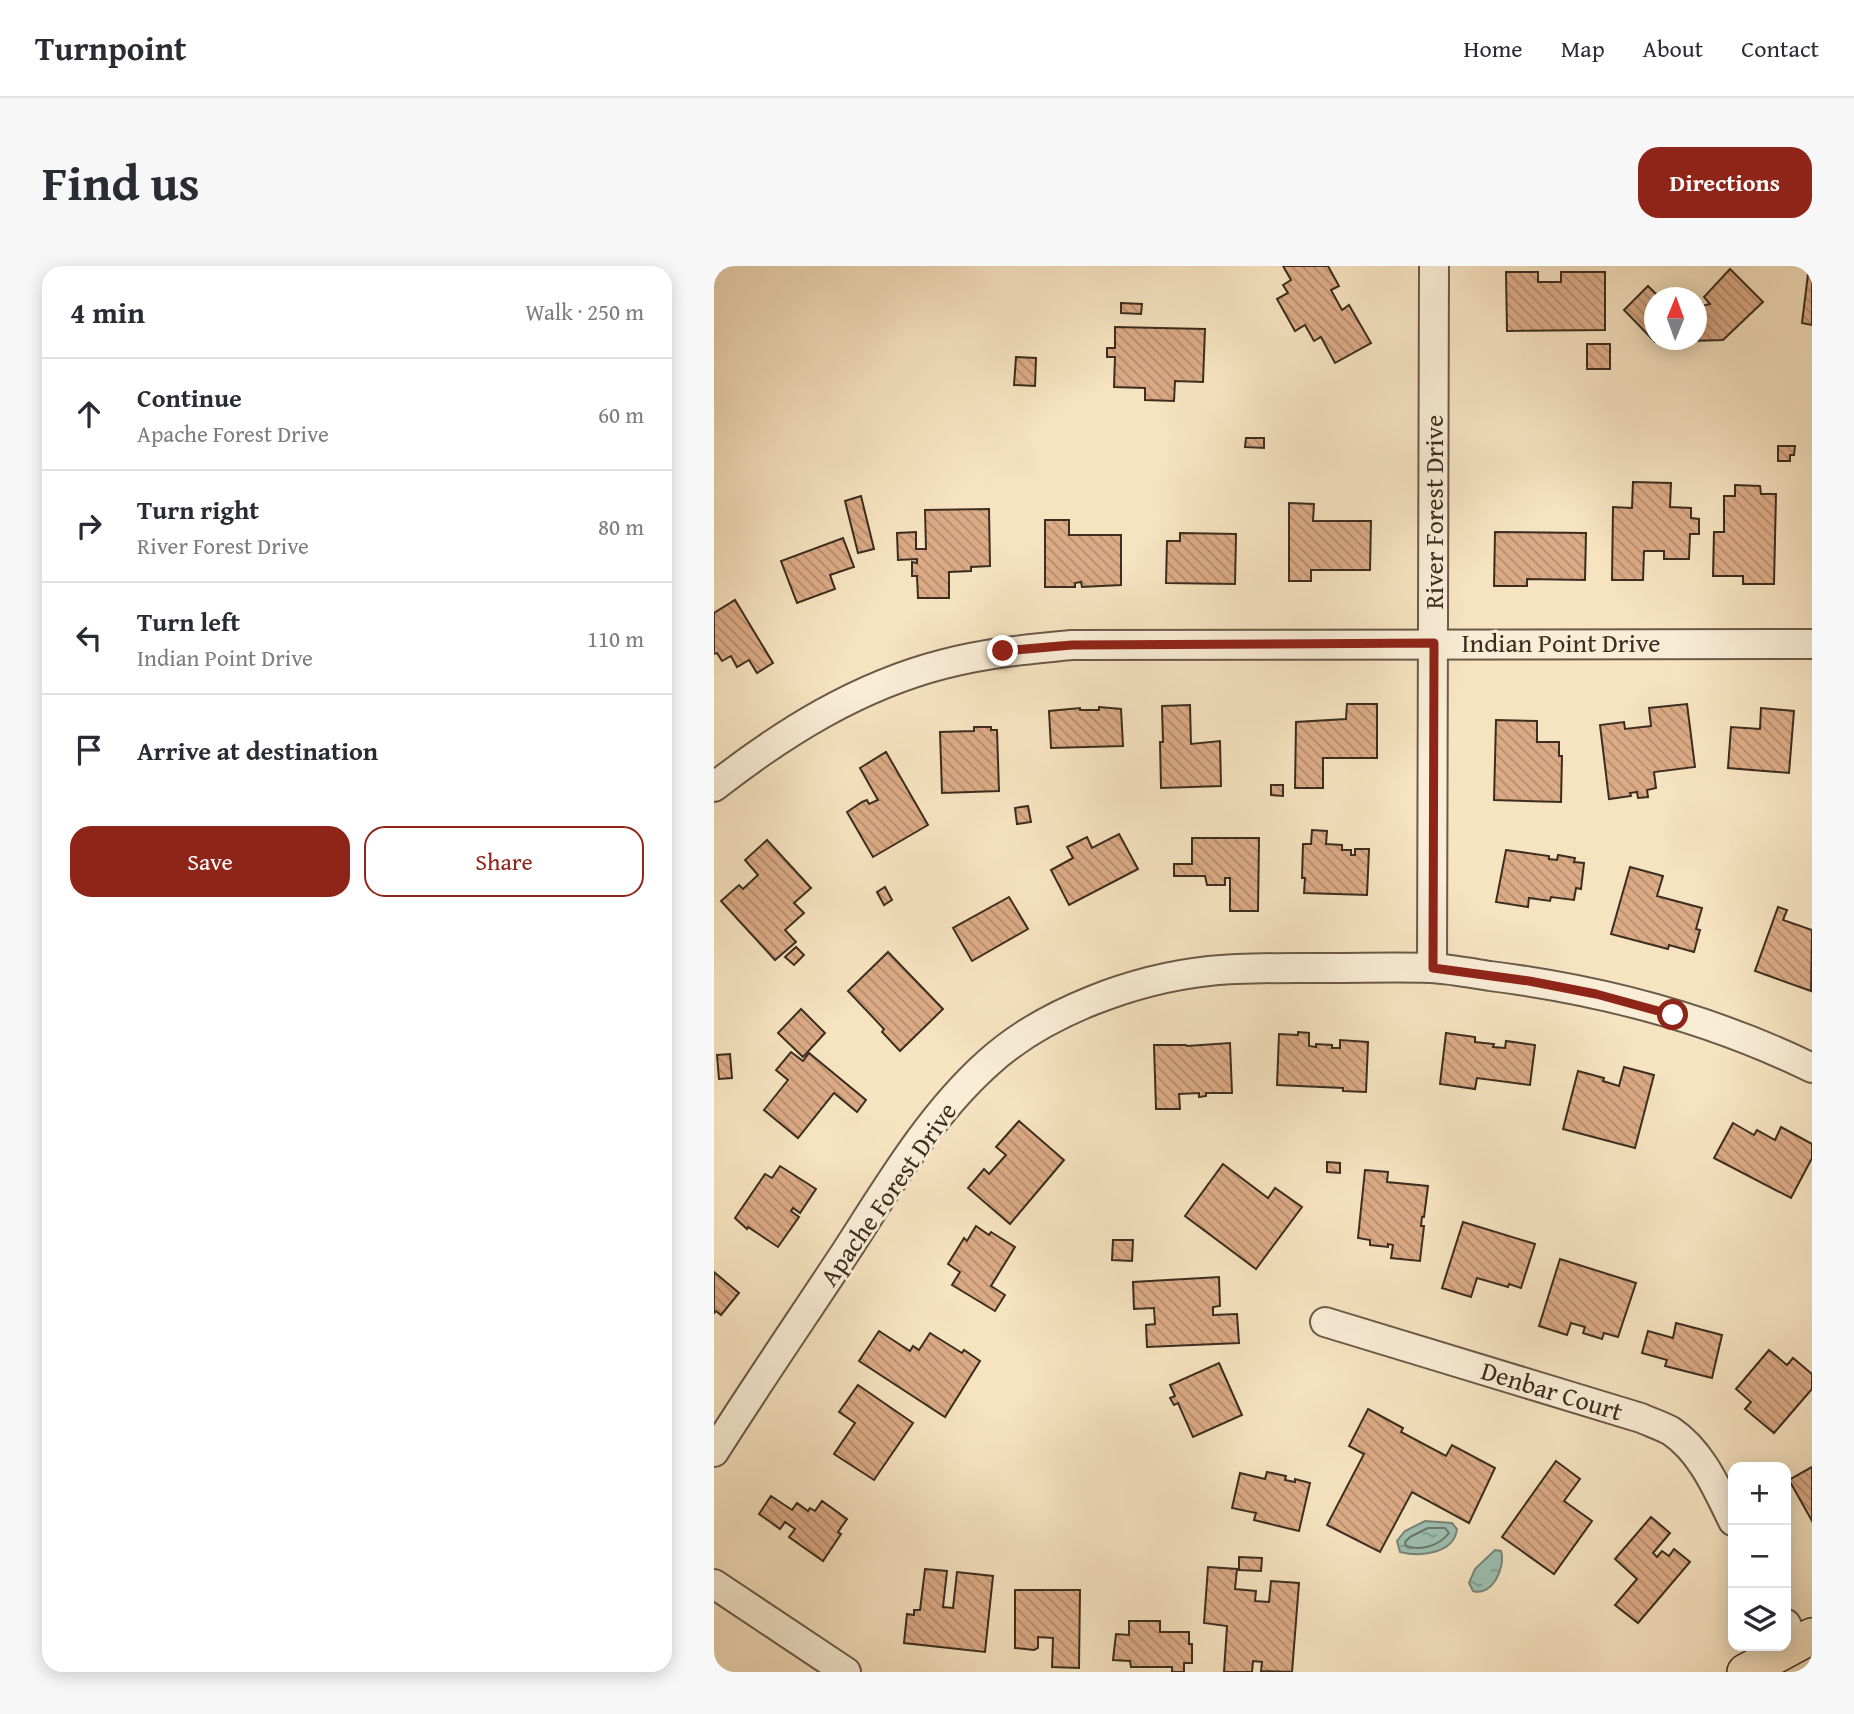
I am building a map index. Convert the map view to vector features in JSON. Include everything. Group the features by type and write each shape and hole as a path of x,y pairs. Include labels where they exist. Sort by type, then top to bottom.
{"main road":[{"path":"1745,1672 1798,1635"}],"street":[{"name":"River Forest Drive","path":"1433,968 1434,266"},
{"name":"Indian Point Drive","path":"714,787 786,734 830,708 943,664 1003,651 1072,645 1812,644"},
{"name":"Apache Forest Drive","path":"714,1452 902,1166 948,1104 988,1063 1018,1039 1060,1016 1109,995 1163,979 1208,971 1253,968 1433,968 1529,981 1622,1001 1726,1031 1770,1047 1812,1068"},
{"name":"Denbar Court","path":"1325,1322 1641,1418 1670,1431 1695,1452 1728,1511"},
{"path":"714,1584 846,1672"}],"water":[{"path":"1425,1521 1452,1523 1457,1529 1455,1537 1450,1544 1435,1552 1400,1552 1397,1541 1405,1531"},
{"path":"1495,1550 1501,1551 1502,1558 1496,1579 1486,1590 1473,1591 1469,1583 1475,1569"}],"building":[{"path":"1283,266 1328,266 1339,286 1331,290 1342,310 1349,305 1371,343 1335,363 1321,337 1314,341 1305,325 1295,331 1277,299 1288,293 1283,285 1291,280"},
{"path":"1809,266 1812,267 1812,325 1802,323"},
{"path":"1730,269 1763,302 1723,340 1707,340 1707,305 1710,304 1707,294"},
{"path":"1506,272 1538,272 1538,282 1561,282 1561,272 1605,272 1605,330 1507,331"},
{"path":"1644,290 1644,331 1624,310"},
{"path":"1121,303 1142,304 1141,314 1121,313"},
{"path":"1115,327 1205,329 1203,382 1175,381 1174,401 1145,400 1145,388 1114,387 1115,357 1107,357 1107,348 1115,348"},
{"path":"1587,344 1610,344 1610,369 1587,369"},
{"path":"1016,357 1036,358 1035,386 1014,385"},
{"path":"1246,438 1264,438 1264,448 1245,447"},
{"path":"1778,446 1795,446 1790,461 1778,461"},
{"path":"1633,482 1671,483 1670,507 1691,508 1691,518 1699,519 1699,534 1690,534 1689,559 1664,559 1664,551 1644,551 1643,580 1612,580 1613,507 1632,508"},
{"path":"1735,485 1760,486 1761,494 1776,494 1774,584 1743,584 1743,576 1713,576 1714,532 1724,532 1724,496 1735,496"},
{"path":"861,496 874,549 858,553 845,501"},
{"path":"1289,503 1314,504 1313,521 1371,521 1370,570 1311,570 1311,581 1289,581"},
{"path":"989,509 990,566 971,567 971,571 949,572 949,598 918,598 917,576 912,576 912,562 917,563 917,559 898,560 897,533 916,532 916,549 926,549 925,510"},
{"path":"1045,520 1069,520 1069,535 1121,535 1121,585 1082,587 1081,582 1075,583 1075,587 1045,587"},
{"path":"1495,532 1586,533 1585,580 1527,579 1527,586 1494,586"},
{"path":"1180,533 1236,534 1235,584 1166,583 1167,541 1180,541"},
{"path":"843,538 854,567 830,575 835,589 797,603 781,561"},
{"path":"735,600 773,663 757,673 749,660 737,667 731,656 722,661 717,653 714,654 714,613"},
{"path":"1347,704 1377,704 1377,758 1323,758 1323,788 1295,788 1296,722 1346,719"},
{"path":"1687,704 1695,767 1654,772 1656,788 1647,790 1648,797 1638,798 1637,792 1630,793 1631,796 1609,799 1600,725 1624,722 1625,729 1651,726 1649,708"},
{"path":"1190,705 1191,744 1220,741 1221,786 1161,788 1162,706"},
{"path":"1099,707 1121,709 1123,746 1051,748 1049,711 1080,708 1099,710"},
{"path":"1761,708 1794,711 1789,773 1728,768 1731,727 1760,729"},
{"path":"1496,720 1537,721 1537,742 1559,742 1559,756 1562,756 1561,802 1494,800"},
{"path":"974,727 991,727 991,730 997,730 999,791 942,793 940,732 974,731"},
{"path":"886,752 928,825 873,857 847,812 867,800 869,804 878,800 860,768"},
{"path":"1271,785 1283,785 1283,796 1271,795"},
{"path":"1028,806 1031,822 1017,824 1015,808"},
{"path":"1312,830 1327,831 1326,844 1342,845 1342,850 1351,850 1351,855 1355,855 1355,849 1369,849 1367,895 1304,893 1303,844 1311,844"},
{"path":"1119,834 1138,869 1069,905 1051,870 1073,858 1067,847 1087,837 1092,848"},
{"path":"1192,838 1259,838 1258,911 1230,911 1230,878 1225,878 1225,885 1207,885 1205,876 1174,876 1174,864 1192,864"},
{"path":"767,840 811,888 794,903 804,913 785,930 796,942 775,960 721,901 739,885 743,889 758,875 745,860"},
{"path":"1506,850 1549,856 1549,859 1557,860 1558,855 1575,858 1574,862 1584,863 1581,889 1576,888 1574,900 1529,898 1528,907 1496,902"},
{"path":"1630,867 1663,876 1657,896 1702,908 1696,929 1700,930 1694,952 1669,945 1668,949 1611,934"},
{"path":"885,887 892,900 884,905 877,892"},
{"path":"1009,897 1028,929 972,961 953,928"},
{"path":"1778,907 1787,910 1783,920 1812,930 1811,991 1755,971"},
{"path":"796,947 804,955 794,965 785,957"},
{"path":"888,952 943,1009 900,1051 882,1032 884,1029 848,991"},
{"path":"801,1009 825,1033 803,1057 778,1033"},
{"path":"1298,1032 1309,1033 1309,1046 1316,1047 1316,1044 1340,1048 1340,1040 1368,1042 1366,1092 1343,1091 1343,1088 1277,1085 1279,1034 1298,1035"},
{"path":"1446,1033 1475,1037 1475,1042 1494,1044 1493,1047 1505,1048 1506,1041 1535,1045 1530,1085 1477,1078 1475,1089 1440,1084"},
{"path":"1230,1043 1232,1093 1206,1093 1206,1096 1199,1097 1199,1093 1179,1094 1180,1109 1156,1109 1154,1045"},
{"path":"791,1052 803,1061 809,1053 866,1100 857,1112 834,1093 798,1138 764,1110 788,1080 776,1070"},
{"path":"730,1054 732,1078 719,1079 717,1055"},
{"path":"1624,1067 1654,1075 1635,1148 1563,1129 1578,1071 1604,1078 1603,1081 1619,1086"},
{"path":"1019,1121 1064,1160 1010,1224 968,1188 984,1169 989,1174 1006,1155 996,1147"},
{"path":"1733,1123 1754,1135 1757,1130 1775,1140 1781,1127 1812,1144 1812,1158 1791,1198 1714,1158"},
{"path":"1327,1162 1340,1163 1340,1173 1327,1172"},
{"path":"1223,1164 1268,1198 1275,1188 1302,1207 1256,1269 1185,1216"},
{"path":"780,1166 816,1189 800,1213 793,1208 791,1211 799,1217 778,1247 748,1227 747,1229 735,1218 765,1174 772,1178"},
{"path":"1365,1170 1388,1172 1387,1182 1428,1186 1421,1226 1424,1226 1420,1261 1391,1258 1393,1245 1370,1245 1370,1240 1358,1238"},
{"path":"1463,1222 1535,1244 1521,1288 1477,1278 1471,1297 1442,1288"},
{"path":"976,1226 1015,1247 991,1286 1005,1295 995,1311 952,1285 960,1272 948,1264 964,1238 967,1241"},
{"path":"1113,1240 1133,1240 1132,1261 1112,1260"},
{"path":"1560,1259 1636,1283 1618,1337 1604,1333 1602,1339 1583,1333 1585,1327 1571,1323 1567,1335 1539,1326"},
{"path":"714,1272 739,1293 721,1315 716,1311 714,1313"},
{"path":"1219,1277 1220,1306 1213,1307 1213,1315 1237,1314 1239,1343 1147,1347 1146,1325 1155,1324 1154,1308 1134,1309 1133,1282"},
{"path":"1676,1323 1722,1335 1712,1378 1665,1366 1667,1360 1642,1353 1648,1331 1673,1338"},
{"path":"879,1331 910,1351 913,1346 919,1350 930,1333 980,1361 945,1417 859,1361"},
{"path":"1769,1350 1787,1365 1793,1358 1812,1374 1812,1389 1774,1433 1745,1409 1751,1402 1736,1389"},
{"path":"1219,1363 1242,1415 1193,1437 1178,1403 1174,1405 1170,1398 1175,1396 1170,1385"},
{"path":"858,1385 913,1423 874,1480 834,1454 855,1423 839,1412"},
{"path":"1368,1409 1403,1428 1401,1432 1446,1456 1452,1445 1495,1468 1469,1523 1412,1492 1380,1552 1327,1525 1364,1454 1349,1446"},
{"path":"1556,1461 1580,1479 1564,1501 1592,1521 1554,1574 1502,1537"},
{"path":"1812,1467 1812,1521 1791,1484 1791,1479"},
{"path":"1267,1472 1286,1476 1285,1480 1295,1482 1295,1479 1310,1483 1299,1531 1254,1520 1256,1513 1232,1508 1240,1473 1265,1479"},
{"path":"771,1496 792,1510 797,1503 808,1511 810,1508 815,1511 822,1501 847,1519 838,1532 841,1534 823,1561 789,1537 795,1529 785,1522 780,1529 759,1514"},
{"path":"1651,1517 1670,1533 1653,1553 1657,1557 1662,1551 1669,1556 1674,1549 1690,1562 1638,1623 1615,1605 1637,1579 1615,1559"},
{"path":"1239,1557 1262,1558 1261,1571 1239,1570"},
{"path":"1208,1567 1237,1569 1235,1589 1256,1591 1255,1601 1269,1602 1271,1581 1299,1583 1292,1672 1261,1671 1262,1662 1253,1661 1252,1672 1224,1672 1227,1626 1204,1623"},
{"path":"925,1569 947,1571 943,1607 953,1608 957,1572 993,1576 985,1652 904,1643 907,1614 914,1615 914,1610 920,1610"},
{"path":"1015,1590 1080,1590 1079,1668 1052,1667 1053,1638 1038,1637 1038,1648 1034,1650 1015,1648"},
{"path":"1129,1621 1160,1621 1160,1632 1189,1632 1192,1663 1184,1663 1184,1672 1172,1672 1172,1667 1131,1667 1130,1661 1113,1660 1116,1634 1129,1635"}],"route":[{"path":"1003,651 1072,645 1434,643 1433,968 1529,981 1596,994 1673,1015"}]}
